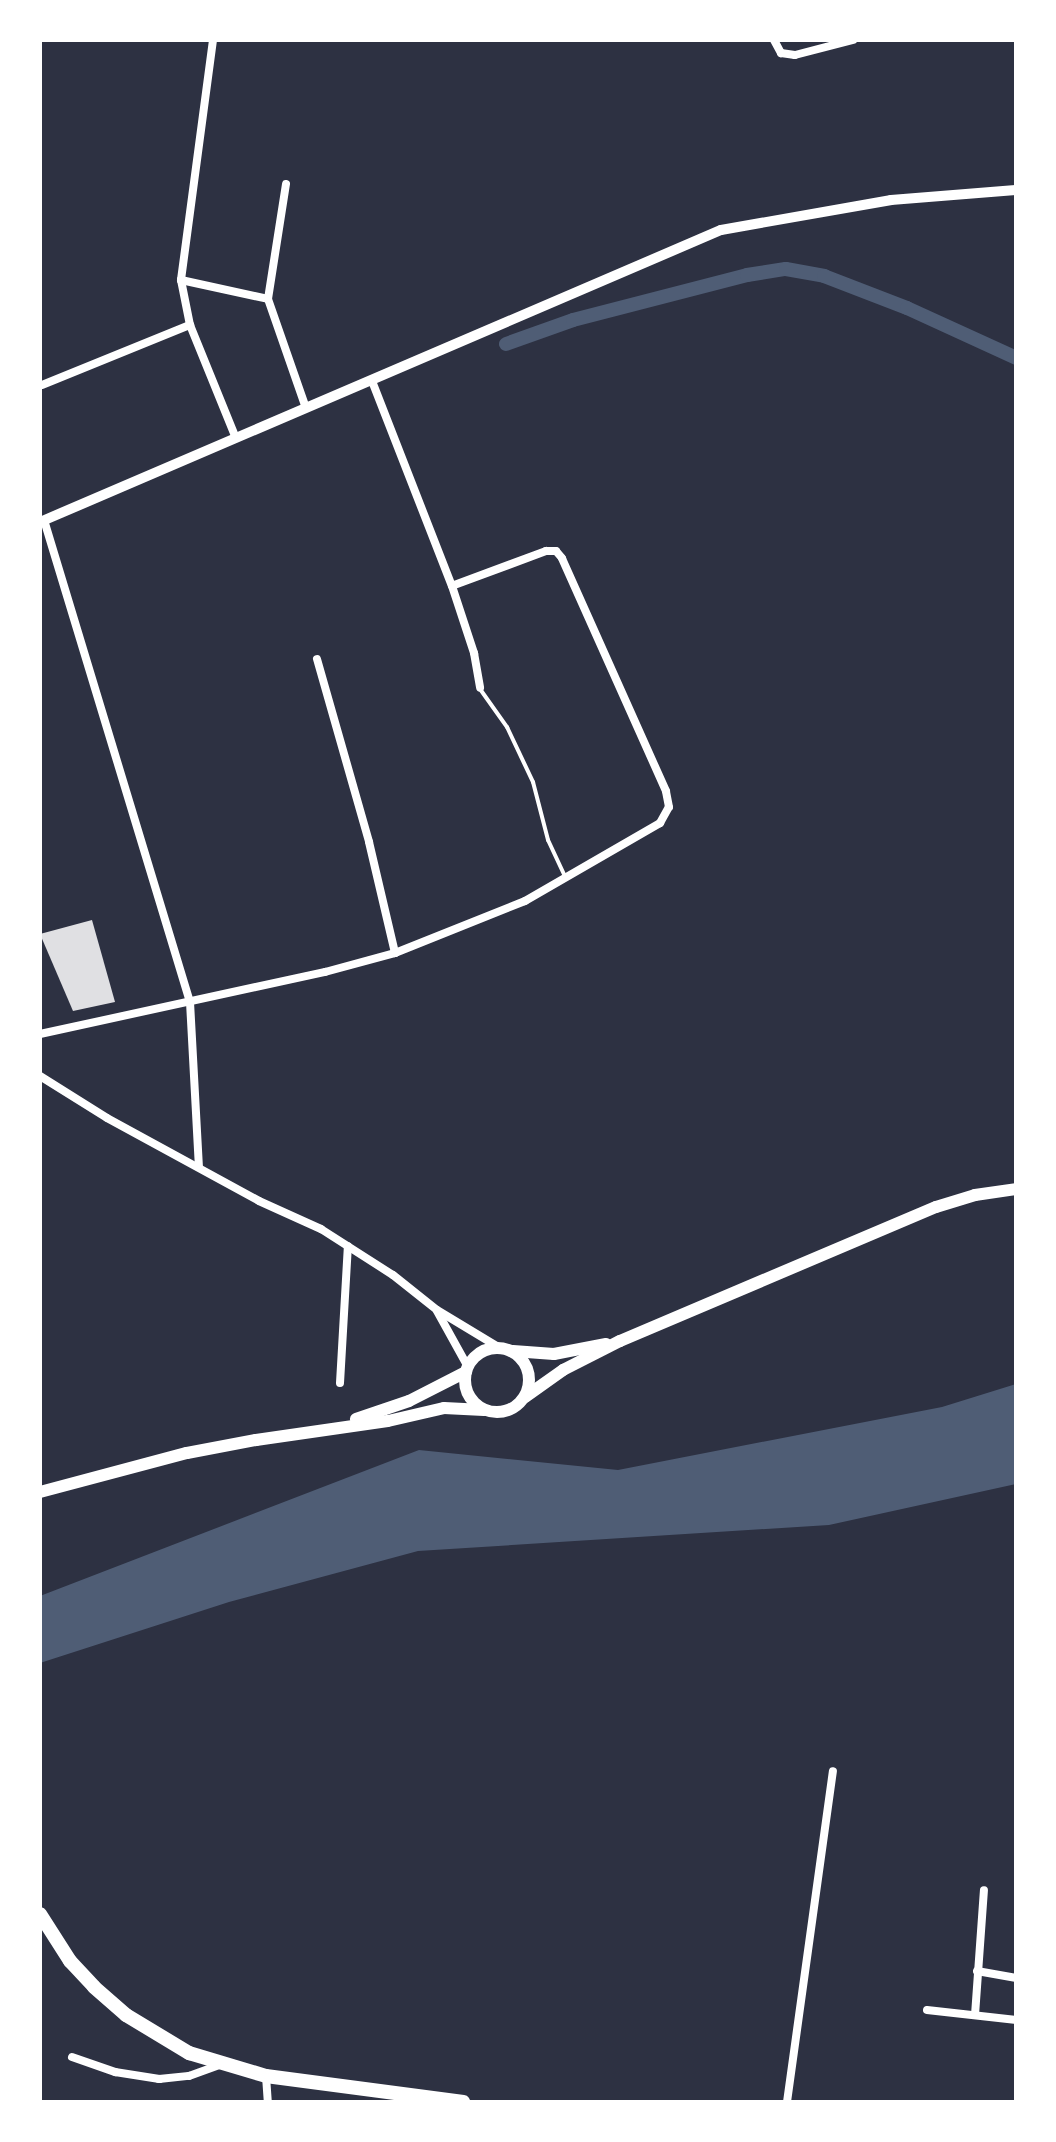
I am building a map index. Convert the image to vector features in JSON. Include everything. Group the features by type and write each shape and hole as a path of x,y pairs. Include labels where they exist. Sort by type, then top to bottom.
{"main road":[{"path":"40,1492 187,1453 326,1428 388,1421 444,1408 506,1412 551,1377 620,1341 936,1207 975,1195 1016,1189"},
{"path":"326,1428 409,1401 467,1370 478,1354 506,1349 554,1354 620,1341"},
{"path":"506,1349 526,1364 529,1373 525,1397"},
{"path":"467,1370 468,1394 484,1410"},
{"path":"40,1914 70,1961 126,2015 189,2053 220,2065 266,2076 463,2102"}],"street":[{"path":"213,40 181,280 190,325 235,436"},
{"path":"774,40 781,53 795,55 853,40"},
{"path":"286,184 268,299 306,408"},
{"path":"199,1166 190,1002 42,521 721,230 891,200 1016,190"},
{"path":"181,280 268,299"},
{"path":"42,385 190,325"},
{"path":"372,381 452,586 474,653 480,687"},
{"path":"40,1034 395,953 525,901 660,823 669,807 660,776 562,558 556,551 452,586"},
{"path":"317,659 369,842 395,953"},
{"path":"40,1076 107,1118 348,1246 393,1275 437,1310 506,1349"},
{"path":"340,1383 348,1246"},
{"path":"437,1310 467,1370"},
{"path":"787,2102 833,1771"},
{"path":"975,2015 984,1890"},
{"path":"977,1971 1016,1978"},
{"path":"927,2010 1016,2020"},
{"path":"72,2057 115,2072 159,2079 189,2076 220,2065"},
{"path":"266,2076 268,2102"}],"lane":[{"path":"480,687 486,702 507,727 533,782 548,840 566,878"}],"water":[{"path":"1016,1384 1016,1484 829,1525 418,1551 229,1602 40,1663 40,1596 419,1450 618,1470 942,1407"}],"building":[{"path":"92,920 115,1002 73,1011 40,934"}],"waterway":[{"path":"506,344 573,320 747,275 786,269 824,276 907,308 1016,358"}]}
